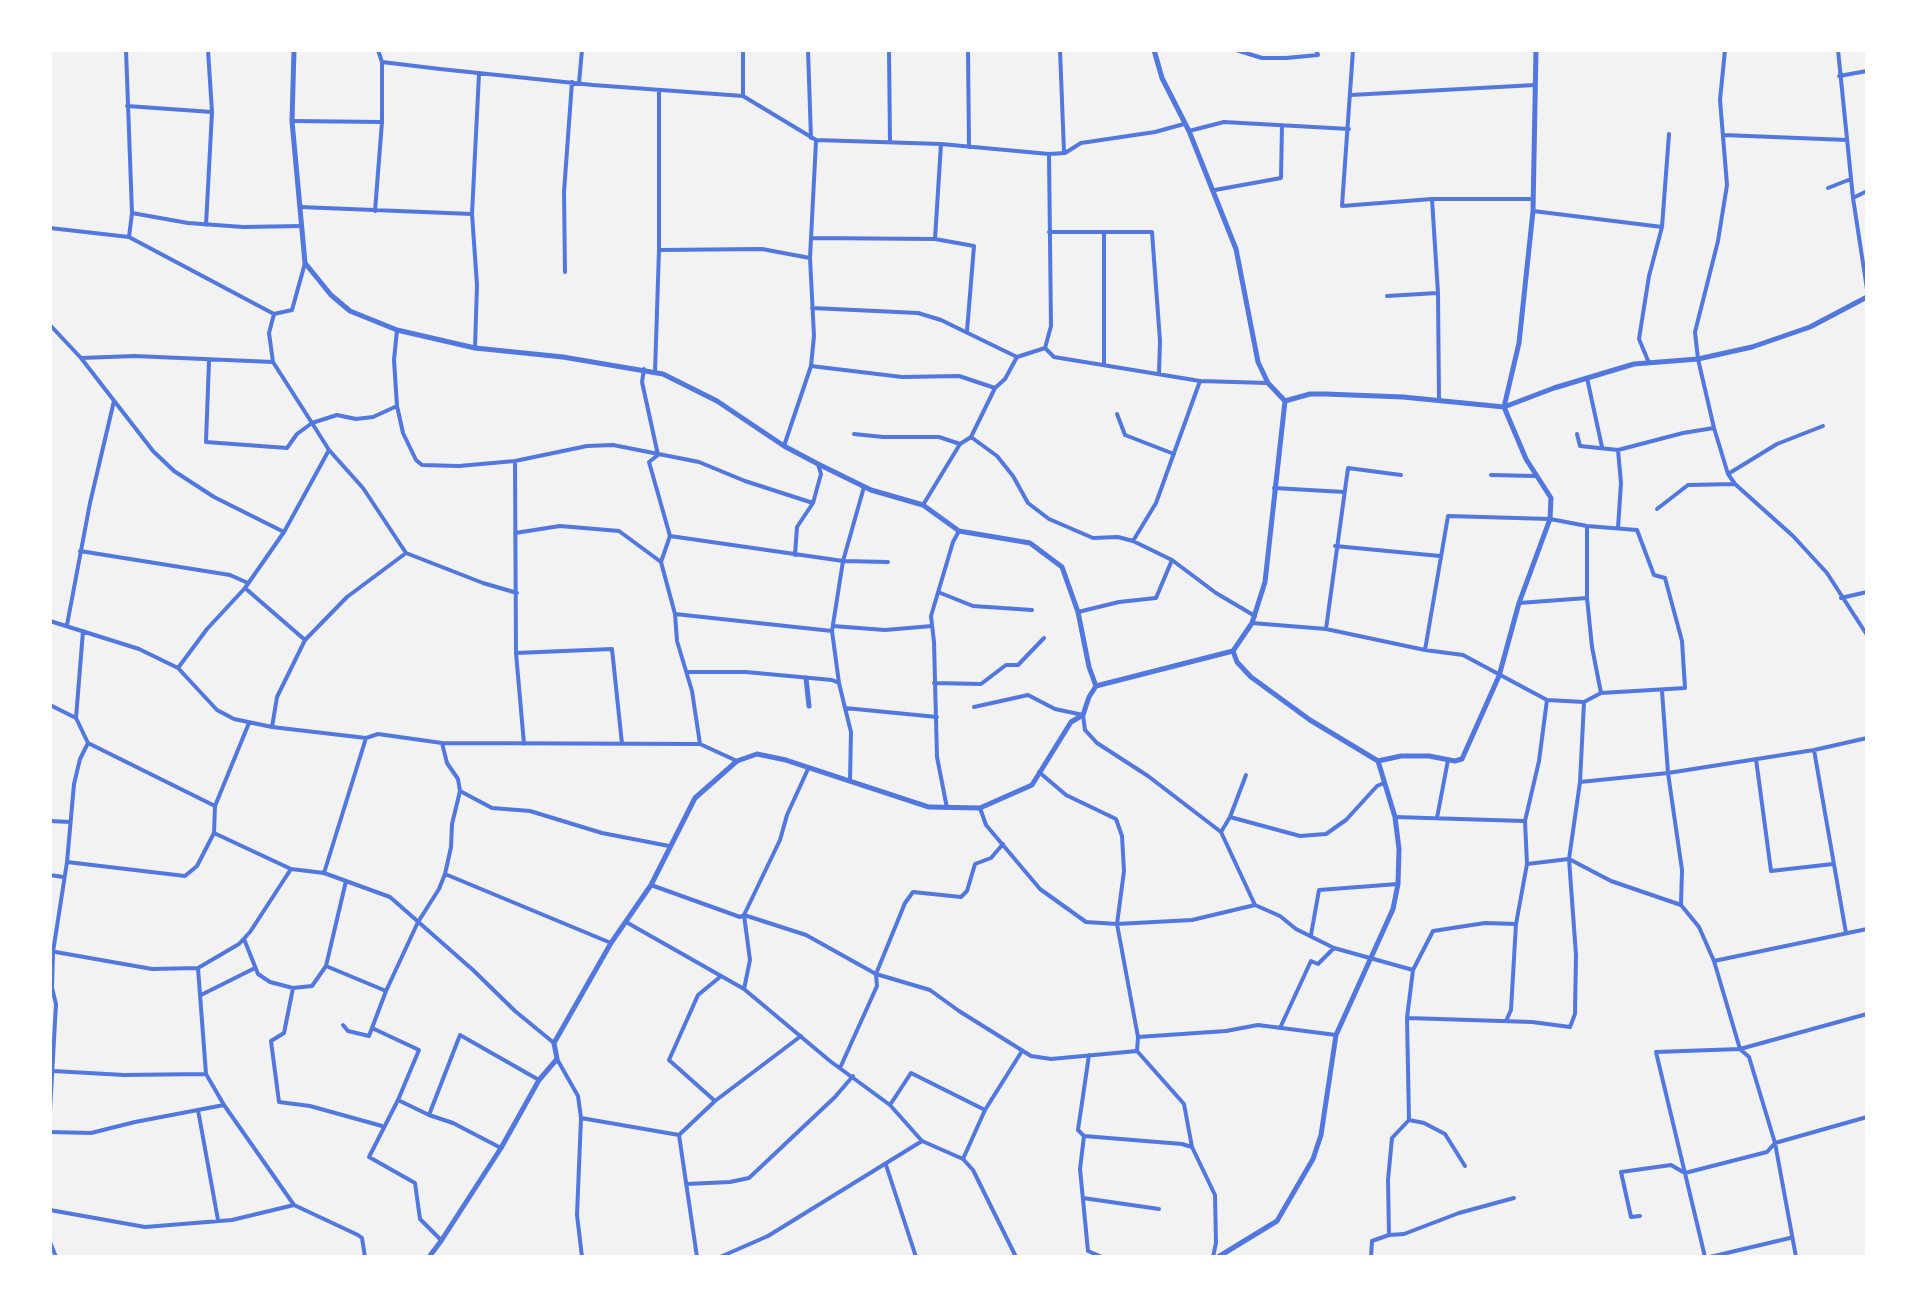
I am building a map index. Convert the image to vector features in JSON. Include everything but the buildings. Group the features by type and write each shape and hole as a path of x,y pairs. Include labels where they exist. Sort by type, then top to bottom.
{"street":[{"path":"126,50 132,213 129,237"},
{"path":"206,225 212,112 208,50"},
{"path":"50,228 129,237 274,314 292,310 305,263 292,121 294,50"},
{"path":"375,211 382,122 382,62 378,50"},
{"path":"579,83 582,50"},
{"path":"743,50 743,96"},
{"path":"784,446 811,366 814,336 810,258 813,139 808,50"},
{"path":"889,50 890,142"},
{"path":"968,50 969,147"},
{"path":"1060,50 1065,153"},
{"path":"1154,50 1162,78 1215,190 1236,249 1258,362 1268,383 1285,401"},
{"path":"1236,50 1272,58 1318,55 1316,50"},
{"path":"1353,50 1342,206 1432,199 1533,199"},
{"path":"1233,651 1237,662 1251,677 1310,720 1378,761 1401,756 1462,759 1499,676 1519,603 1550,519 1551,498 1535,476 1504,407 1519,343 1533,211 1536,50"},
{"path":"1725,50 1720,100 1727,185 1718,241 1695,332 1714,428 1728,474 1735,484 1793,536 1827,573 1867,635"},
{"path":"1838,50 1853,198 1867,289"},
{"path":"382,62 579,83 743,96 813,139 941,144 1049,154 1065,153 1081,143 1155,132 1184,124"},
{"path":"1839,76 1867,71"},
{"path":"475,348 477,285 472,214 479,73"},
{"path":"565,272 564,192 572,82"},
{"path":"1351,95 1535,85"},
{"path":"655,372 659,90"},
{"path":"127,106 212,112"},
{"path":"292,121 382,122"},
{"path":"1189,131 1224,122 1349,129"},
{"path":"1215,190 1281,178 1282,125"},
{"path":"1649,363 1639,339 1649,276 1662,227 1669,134"},
{"path":"1724,135 1847,140"},
{"path":"935,239 941,144"},
{"path":"1045,348 1051,326 1049,154"},
{"path":"1828,188 1851,179"},
{"path":"1853,198 1867,191"},
{"path":"1432,199 1438,293 1439,401"},
{"path":"300,207 472,214"},
{"path":"1533,211 1662,227"},
{"path":"132,213 206,225 301,226"},
{"path":"1049,232 1152,232 1160,341 1159,374"},
{"path":"1104,233 1104,365"},
{"path":"811,238 935,239 974,246 967,333"},
{"path":"659,250 762,249 810,258"},
{"path":"305,263 331,295 350,311 397,330 475,348 563,357 655,372 717,401 784,446 864,487 923,505 959,531 1030,543 1062,567 1078,612 1096,686"},
{"path":"1387,296 1438,293"},
{"path":"1285,401 1310,394 1325,394 1504,407 1587,378 1649,363 1698,359 1752,347 1810,327 1867,297"},
{"path":"812,308 918,313 941,320 1017,357 1045,348"},
{"path":"274,314 269,333 273,362 329,450 363,488 406,553 517,593"},
{"path":"50,325 81,358 153,451 174,471 214,497 284,532"},
{"path":"397,330 394,360 397,406 403,433 416,460 422,465 459,466 515,461 587,446 613,445 699,462 813,503"},
{"path":"1045,348 1054,357 1200,381 1268,383"},
{"path":"81,358 134,356 273,362"},
{"path":"923,505 960,444 971,437 995,388 1005,379 1017,357"},
{"path":"209,361 206,442 287,448 297,434 312,423 337,415 356,419 373,417 397,406"},
{"path":"811,366 902,377 959,376 995,388"},
{"path":"644,369 642,382 658,455"},
{"path":"1587,378 1602,447"},
{"path":"1133,541 1156,503 1200,381"},
{"path":"67,625 80,551 114,400"},
{"path":"1255,905 1221,832 1148,776 1097,743 1085,730 1083,715 1096,686 1233,651 1253,619 1265,582 1285,401"},
{"path":"1117,414 1125,435 1174,454"},
{"path":"1728,474 1777,444 1823,426"},
{"path":"1577,434 1580,446 1618,450 1714,428"},
{"path":"854,434 939,437 960,444"},
{"path":"971,437 997,456 1028,503 1049,519 1093,538 1118,537 1133,541 1172,560 1253,619 1326,629 1425,650 1463,655 1547,700 1584,702 1601,693 1685,688 1682,641 1665,578 1654,575 1637,530 1550,519 1448,516 1425,650"},
{"path":"178,668 246,585 284,532 329,450"},
{"path":"1618,450 1621,483 1618,528"},
{"path":"658,455 649,462 670,536 661,562 675,614 677,641 688,672 700,744"},
{"path":"515,461 516,653 524,744"},
{"path":"795,555 797,527 813,503 821,474 818,464"},
{"path":"1326,629 1348,468 1401,475"},
{"path":"1491,475 1535,476"},
{"path":"1657,509 1688,485 1735,484"},
{"path":"850,782 851,732 839,683 833,629 843,561 864,487"},
{"path":"1274,488 1344,492"},
{"path":"515,533 560,526 619,531 661,562"},
{"path":"1587,526 1587,598 1601,693"},
{"path":"947,808 937,757 931,616 959,531"},
{"path":"670,536 843,561 888,562"},
{"path":"1335,546 1440,556"},
{"path":"80,551 230,575 246,585 305,640"},
{"path":"272,727 277,697 305,640 347,597 406,553"},
{"path":"1078,612 1119,602 1156,598 1172,560"},
{"path":"938,592 973,606 1032,610"},
{"path":"1841,598 1867,592"},
{"path":"1519,603 1587,598"},
{"path":"675,614 833,629 885,630 932,626"},
{"path":"50,621 139,649 178,668 217,710 249,723 366,738 378,734 442,743 700,744 737,761"},
{"path":"83,631 76,718 88,743 215,806"},
{"path":"934,683 981,684 1006,665 1018,665 1044,638"},
{"path":"516,653 612,649 622,744"},
{"path":"688,672 746,672 839,683"},
{"path":"806,678 809,706"},
{"path":"1662,691 1668,773 1682,870 1681,905"},
{"path":"974,707 1028,695 1055,709 1083,715"},
{"path":"1506,1021 1511,1010 1516,924 1527,864 1525,821 1539,761 1547,700"},
{"path":"1407,1018 1506,1021 1570,1027 1575,1014 1576,955 1569,859 1580,782 1584,702"},
{"path":"50,705 76,718"},
{"path":"845,708 937,717"},
{"path":"554,1043 611,943 651,885 695,798 737,761 757,754 929,807 980,808 1032,785 1071,722 1083,715"},
{"path":"67,862 185,876 197,866 214,833 215,806 249,723"},
{"path":"324,873 366,738"},
{"path":"1580,782 1668,773 1814,750 1867,738"},
{"path":"50,1111 56,1004 52,988 52,951 67,862 74,784 80,759 88,743"},
{"path":"343,1025 348,1031 369,1036 418,922 445,874 460,791 442,743"},
{"path":"1814,750 1846,933"},
{"path":"1756,759 1771,871 1833,864"},
{"path":"1437,818 1448,760"},
{"path":"1215,1257 1277,1221 1300,1183 1321,1135 1336,1035 1393,909 1398,884 1399,849 1395,817 1378,761"},
{"path":"744,989 750,960 744,915 780,840 787,815 808,769"},
{"path":"1039,772 1066,795 1116,819 1122,836 1124,871 1117,924 1138,1037 1137,1051 1184,1104 1192,1147 1215,1195 1215,1257"},
{"path":"1221,832 1246,775"},
{"path":"1230,817 1300,836 1326,834 1346,820 1377,786 1384,783"},
{"path":"460,791 492,808 530,811 602,833 669,846"},
{"path":"980,808 986,825 1040,889 1086,922 1117,924 1192,920 1255,905 1334,948 1413,970"},
{"path":"1395,817 1525,821"},
{"path":"50,821 70,822"},
{"path":"214,833 291,869 324,873 390,897 554,1043 557,1059 578,1096 581,1118 577,1215 582,1257"},
{"path":"840,1068 877,986 876,974 905,903 913,892 961,897 967,891 975,864 991,858 1003,844"},
{"path":"1527,864 1569,859 1611,881 1681,905 1699,927 1714,961 1740,1049 1749,1057 1775,1143 1796,1257"},
{"path":"52,951 152,969 198,968 244,939 291,869"},
{"path":"445,874 611,943"},
{"path":"50,875 64,877"},
{"path":"244,939 255,968 270,982 293,988 312,986 326,966 346,881"},
{"path":"1311,935 1319,890 1398,884"},
{"path":"651,885 690,901 806,935 876,974 930,990 1022,1051 1051,1059 1137,1051"},
{"path":"626,922 744,989 890,1105 922,1141 963,1159 973,1170 1016,1257"},
{"path":"1389,1235 1388,1180 1392,1138 1409,1120 1407,1018 1413,970 1433,931 1485,923 1516,924"},
{"path":"1714,961 1867,929"},
{"path":"1280,1028 1311,961 1318,964 1334,948"},
{"path":"326,966 386,991"},
{"path":"198,968 206,1074 294,1205 358,1235 362,1238 365,1257"},
{"path":"201,995 255,968"},
{"path":"715,1101 669,1060 698,995 720,977"},
{"path":"293,988 284,1033 271,1041 279,1102 310,1106 383,1126"},
{"path":"1791,1238 1708,1257 1656,1052 1740,1049 1867,1014"},
{"path":"1138,1037 1226,1031 1258,1025 1336,1035"},
{"path":"372,1028 419,1050 369,1157 415,1183 420,1219 441,1241"},
{"path":"429,1115 460,1035 539,1080"},
{"path":"679,1135 715,1101 801,1036"},
{"path":"963,1159 985,1110 1022,1051"},
{"path":"1089,1055 1078,1130 1084,1136 1192,1147"},
{"path":"429,1257 501,1148 539,1080 557,1059"},
{"path":"53,1071 124,1075 206,1074"},
{"path":"890,1105 911,1073 985,1110"},
{"path":"686,1184 749,1178 853,1076"},
{"path":"398,1100 501,1148"},
{"path":"50,1132 91,1133 224,1105"},
{"path":"198,1110 218,1220"},
{"path":"1640,1216 1631,1217 1621,1172 1671,1165 1685,1173 1767,1152 1775,1143 1867,1117"},
{"path":"581,1118 679,1135"},
{"path":"1409,1120 1424,1123 1445,1134 1465,1166"},
{"path":"679,1135 697,1257"},
{"path":"1084,1136 1080,1169 1088,1251 1102,1257"},
{"path":"720,1257 768,1236 922,1141"},
{"path":"886,1165 916,1257"},
{"path":"1083,1198 1159,1209"},
{"path":"1371,1257 1372,1241 1404,1234 1459,1213 1514,1198"},
{"path":"50,1210 145,1227 251,1216 294,1205"},
{"path":"50,1242 56,1257"}]}
